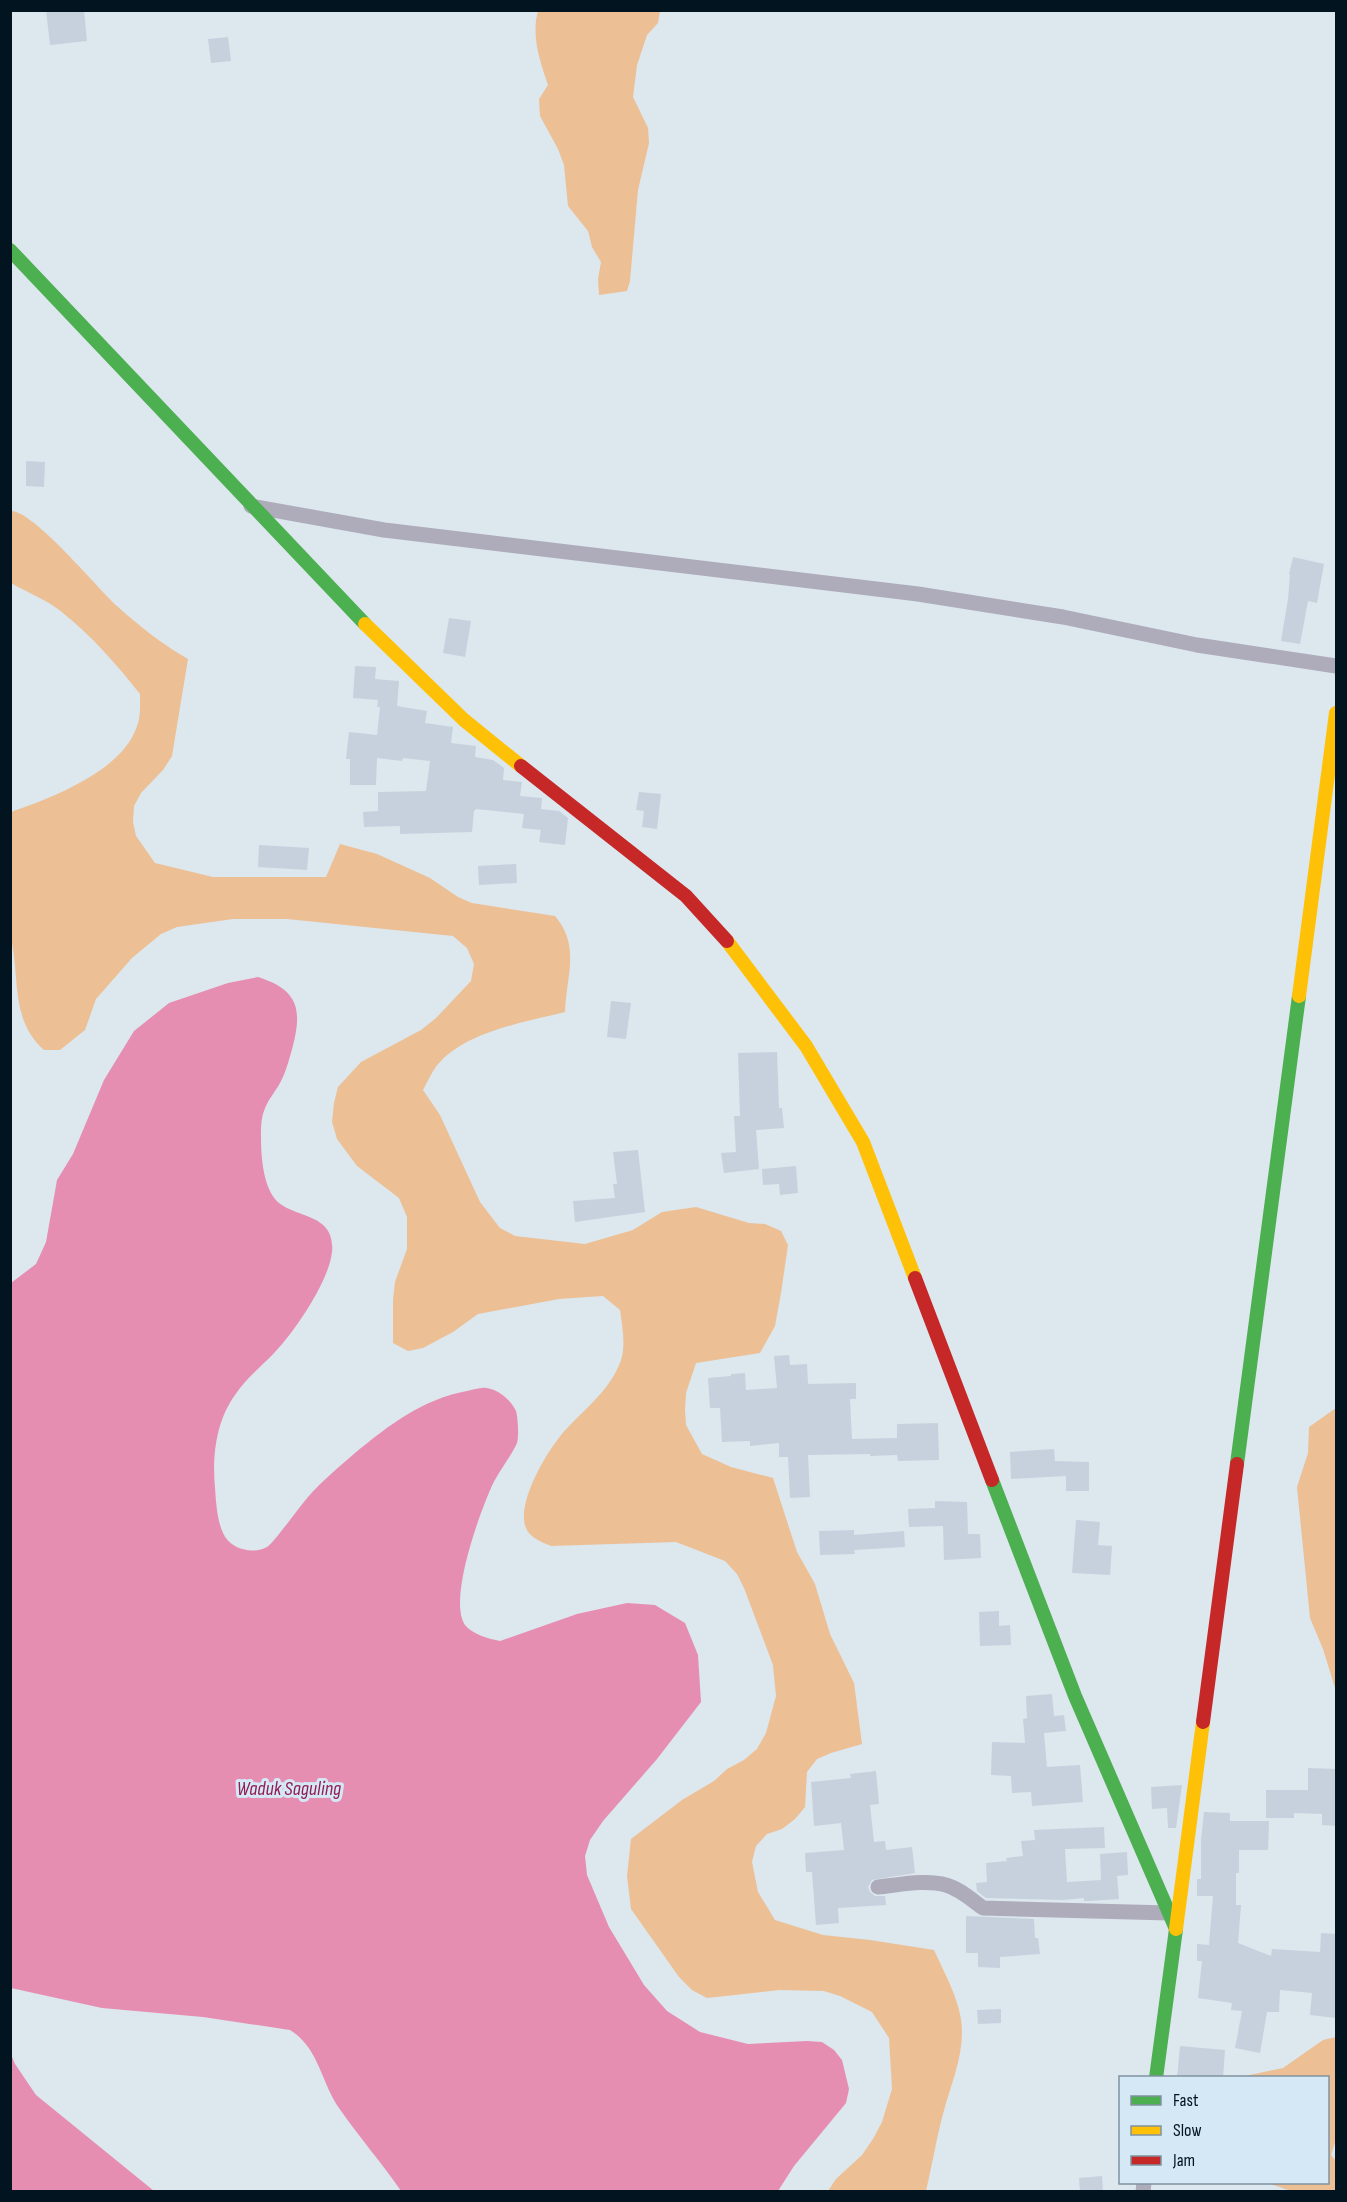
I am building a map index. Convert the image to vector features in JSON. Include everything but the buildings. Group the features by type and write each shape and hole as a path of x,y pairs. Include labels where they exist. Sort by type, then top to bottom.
{"street":[{"path":"10,250 375,635 464,720 686,896 726,940 806,1046 863,1142 1075,1696 1176,1929"},
{"path":"251,506 384,530 918,594 1063,617 1197,645 1336,666"},
{"path":"1156,2076 1336,713"},
{"path":"878,1887 929,1883 946,1885 960,1891 983,1908 1169,1913"}],"shaded area":[{"path":"538,11 660,11 658,23 647,35 637,65 633,97 648,128 649,143 638,190 630,281 627,291 599,295 598,279 601,262 592,247 588,231 568,206 564,165 540,116 539,99 548,85 539,58 536,39"},
{"path":"11,511 21,514 49,536 108,597 142,628 188,659 172,756 163,770 141,793 134,806 133,822 136,836 155,863 213,877 326,877 340,844 377,854 430,878 458,897 472,903 555,916 568,939 570,951 565,1012 498,1029 466,1043 452,1051 440,1062 423,1090 440,1115 480,1202 500,1228 515,1236 585,1244 633,1230 662,1212 696,1207 749,1223 765,1224 781,1231 788,1245 775,1326 760,1353 696,1363 686,1393 686,1425 702,1454 731,1467 773,1478 797,1552 815,1584 830,1634 854,1683 862,1744 817,1759 807,1772 805,1807 782,1829 767,1834 756,1846 752,1862 758,1892 775,1920 823,1935 934,1950 957,2001 962,2031 960,2055 926,2191 828,2191 836,2179 862,2155 873,2139 882,2122 892,2089 889,2038 872,2012 840,1996 824,1991 779,1990 707,1998 692,1990 679,1977 631,1909 627,1876 631,1839 682,1800 714,1781 727,1769 744,1760 757,1749 766,1733 776,1696 773,1665 744,1588 737,1574 725,1561 676,1542 551,1546 533,1537 526,1528 524,1518 528,1494 546,1457 558,1439 601,1393 616,1372 623,1348 620,1310 603,1296 559,1299 478,1314 453,1332 423,1348 408,1351 393,1343 395,1282 407,1249 407,1217 399,1198 357,1166 337,1139 332,1122 334,1103 338,1087 361,1062 421,1030 436,1018 471,981 474,964 467,948 453,936 287,919 233,919 177,927 161,934 132,958 96,999 85,1030 60,1050 44,1050 33,1038 21,1012 11,938 11,812 84,781 117,756 129,742 137,726 140,714 140,694 104,652 74,622 51,604 11,583"},
{"path":"1336,1408 1336,1691 1323,1649 1310,1618 1297,1487 1308,1453 1309,1427"},
{"path":"1336,2037 1336,2139 1331,2155 1336,2161 1336,2191 1291,2191 1271,2184 1329,2184 1329,2076 1245,2076 1283,2068 1323,2040"}],"water":[{"name":"Waduk Saguling","path":"258,977 283,989 291,997 297,1015 295,1039 286,1068 262,1117 265,1178 271,1193 282,1205 320,1222 327,1229 332,1252 325,1277 301,1319 283,1343 239,1389 223,1416 215,1452 214,1476 217,1511 223,1533 226,1539 242,1549 255,1550 267,1547 308,1497 343,1464 407,1414 436,1400 484,1388 499,1393 511,1403 517,1414 517,1443 491,1488 479,1517 467,1557 460,1597 461,1613 465,1625 472,1631 500,1641 577,1614 627,1603 655,1605 685,1623 698,1655 701,1702 590,1840 585,1856 587,1875 609,1927 644,1985 667,2011 700,2032 748,2044 822,2042 834,2050 842,2060 849,2089 846,2103 794,2166 778,2191 401,2191 339,2108 314,2056 300,2037 290,2030 203,2017 102,2008 11,1988 11,1283 36,1264 46,1242 57,1180 73,1154 104,1080 134,1031 169,1003 228,983"},
{"path":"10,2052 15,2064 36,2095 154,2191 11,2191"}],"traffic: fast":[{"path":"10,250 365,624"},
{"path":"1237,1464 1299,996"},
{"path":"992,1480 1075,1696 1176,1929 1156,2076"}],"traffic: slow":[{"path":"365,624 464,720 521,766"},
{"path":"1299,996 1336,713"},
{"path":"727,941 806,1046 863,1142 915,1278"},
{"path":"1176,1929 1203,1722"}],"traffic: jam":[{"path":"521,766 686,896 727,941"},
{"path":"915,1278 992,1480"},
{"path":"1203,1722 1237,1464"}]}
